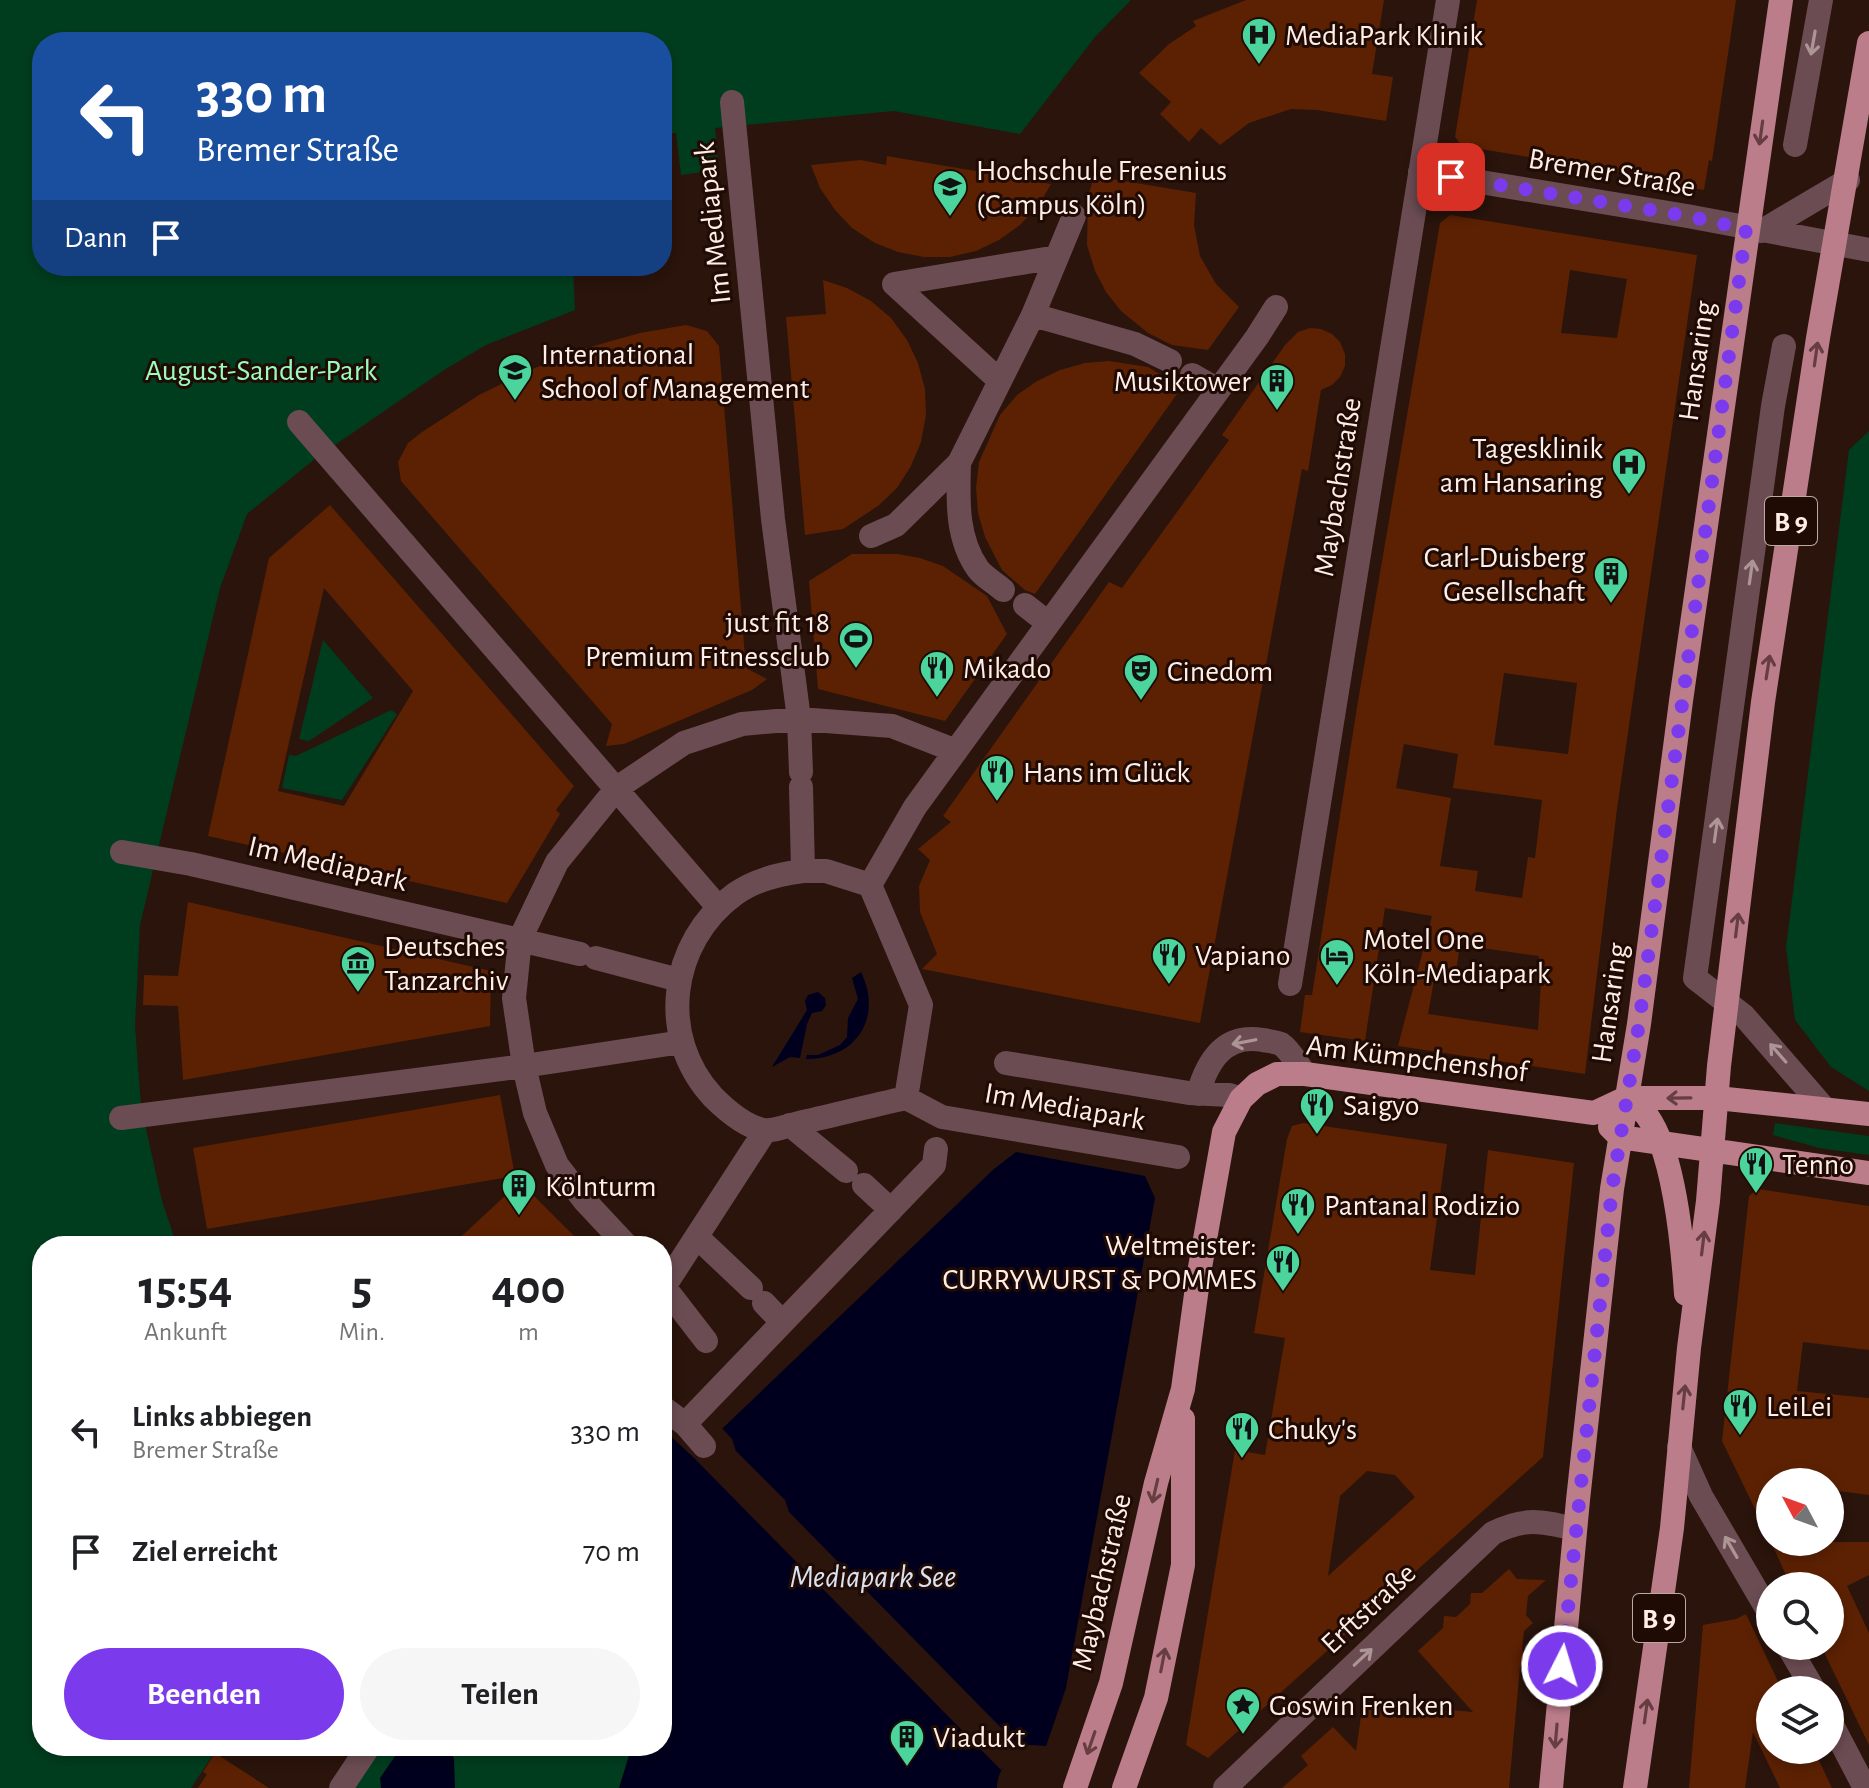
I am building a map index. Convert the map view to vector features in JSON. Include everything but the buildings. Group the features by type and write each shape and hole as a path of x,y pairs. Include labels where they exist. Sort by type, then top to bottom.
{"main road":[{"name":"Hansaring","path":"1551,1788 1609,1215 1620,1137 1633,1098 1631,1072 1754,230 1767,95 1781,0"},
{"name":"B 9","path":"1635,1788 1672,1528 1689,1348 1763,702 1869,43"},
{"name":"Am Kümpchenshof","path":"1241,1099 1257,1084 1277,1074 1305,1074 1594,1113"},
{"name":"B 9","path":"1633,1098 1661,1142 1678,1217 1689,1348"},
{"path":"1633,1098 1678,1133 1713,1150"},
{"path":"1869,1114 1717,1098 1633,1098 1594,1113 1620,1137 1869,1173"},
{"name":"Maybachstraße","path":"1124,1788 1156,1698 1183,1565 1183,1389 1219,1156 1230,1115 1241,1099"},
{"name":"Maybachstraße","path":"1075,1788 1111,1683 1156,1483 1183,1389"}],"street":[{"name":"Maybachstraße","path":"1290,984 1448,0"},
{"path":"1795,145 1821,0"},
{"path":"1767,95 1805,86"},
{"name":"Im Mediapark","path":"732,102 773,519 799,719 803,871"},
{"name":"Bremer Straße","path":"1420,172 1754,230"},
{"path":"1754,230 1848,180"},
{"path":"871,536 896,525 959,463 1033,315 1074,216"},
{"path":"1754,230 1869,250"},
{"path":"1000,381 884,280 1057,257"},
{"path":"870,885 915,807 1276,307"},
{"path":"1033,315 1135,344 1170,361"},
{"path":"1784,346 1773,406 1695,978 1728,1002 1772,1045 1824,1108"},
{"path":"1192,375 1218,390"},
{"path":"1773,406 1808,411"},
{"path":"299,422 718,907"},
{"path":"959,463 958,503 963,541 979,571 1003,590"},
{"path":"1025,605 1048,623"},
{"path":"618,1236 557,1165 535,1113 524,1066 514,998 520,939 557,862 617,788 684,743 742,724 799,719 892,726 956,751"},
{"name":"Im Mediapark","path":"122,852 191,864 520,939 679,980"},
{"path":"826,871 870,885 921,1005 906,1098 765,1131 742,1120 704,1087 691,1066 682,1042 677,1018 679,980 690,945 718,907 757,882 779,874 826,871"},
{"path":"1198,1094 1206,1068 1222,1049 1238,1041 1257,1039 1281,1044 1305,1074"},
{"path":"121,1118 524,1066 682,1042"},
{"path":"1006,1063 1241,1099"},
{"name":"Im Mediapark","path":"906,1098 939,1135 1178,1157"},
{"path":"790,1125 891,1210"},
{"path":"672,1274 765,1131"},
{"path":"685,1424 724,1354 782,1322 934,1165 939,1135"},
{"path":"697,1237 782,1322"},
{"path":"672,1297 724,1354"},
{"path":"672,1414 704,1446"},
{"path":"1679,1447 1701,1496 1756,1590"},
{"name":"Erftstraße","path":"1225,1788 1493,1533 1513,1523 1532,1521 1575,1529"},
{"path":"1844,1748 1865,1788"},
{"path":"341,1788 355,1756"}],"green space":[{"name":"August-Sander-Park","path":"0,0 1131,0 1095,37 1020,134 894,111 715,128 719,170 681,175 676,133 672,133 672,32 32,32 32,276 573,276 575,310 486,345 444,370 316,458 247,514 220,588 140,925 135,1026 141,1106 162,1201 174,1236 32,1236 32,1756 212,1756 191,1788 0,1788"},
{"path":"1869,431 1869,1091 1831,1067 1795,1020 1786,947 1849,450"},
{"path":"323,640 373,698 309,741 299,739"},
{"path":"391,710 397,714 342,800 282,788 289,755 296,756"},
{"path":"1775,1123 1869,1136 1869,1155 1819,1148 1773,1135"},
{"path":"374,1756 629,1756 619,1788 352,1788"}],"water":[{"path":"861,972 869,1005 861,1032 839,1052 806,1059 807,1055 818,1055 840,1045 847,1037 848,1018 858,999 852,978"},
{"path":"818,992 825,998 826,1005 822,1011 812,1013 800,1058 790,1057 772,1067 807,1010 805,1001 808,995"},
{"name":"Mediapark See","path":"1016,1152 1145,1176 1155,1198 1066,1688 1046,1746 1028,1745 1015,1753 1002,1769 997,1788 619,1788 629,1756 672,1756 672,1437 695,1459 704,1446 994,1169"},
{"path":"395,1756 453,1756 454,1759 455,1788 381,1788 380,1778"}],"pier":[{"path":"722,1428 732,1439 736,1451 785,1500 789,1512 1021,1748 1001,1770 695,1459"}],"place":[{"name":"MediaPark Klinik","path":"1259,66"},
{"name":"Hochschule Fresenius (Campus Köln)","path":"950,218"},
{"name":"International School of Management","path":"515,402"},
{"name":"Musiktower","path":"1277,412"},
{"name":"Tagesklinik am Hansaring","path":"1629,496"},
{"name":"Carl-Duisberg Gesellschaft","path":"1611,605"},
{"name":"just fit 18 Premium Fitnessclub","path":"856,670"},
{"name":"Mikado","path":"937,699"},
{"name":"Cinedom","path":"1141,702"},
{"name":"Hans im Glück","path":"997,803"},
{"name":"Vapiano","path":"1169,986"},
{"name":"Motel One Köln-Mediapark","path":"1337,987"},
{"name":"Deutsches Tanzarchiv","path":"358,994"},
{"name":"Saigyo","path":"1317,1136"},
{"name":"Tenno","path":"1756,1195"},
{"name":"Kölnturm","path":"519,1217"},
{"name":"Pantanal Rodizio","path":"1298,1236"},
{"name":"Weltmeister: CURRYWURST & POMMES","path":"1283,1293"},
{"name":"LeiLei","path":"1740,1437"},
{"name":"Chuky's","path":"1242,1460"},
{"name":"Goswin Frenken","path":"1243,1736"},
{"name":"Viadukt","path":"907,1768"}],"route":[{"path":"1451,177 1687,216 1746,229 1635,1057 1612,1189 1562,1666"}]}
